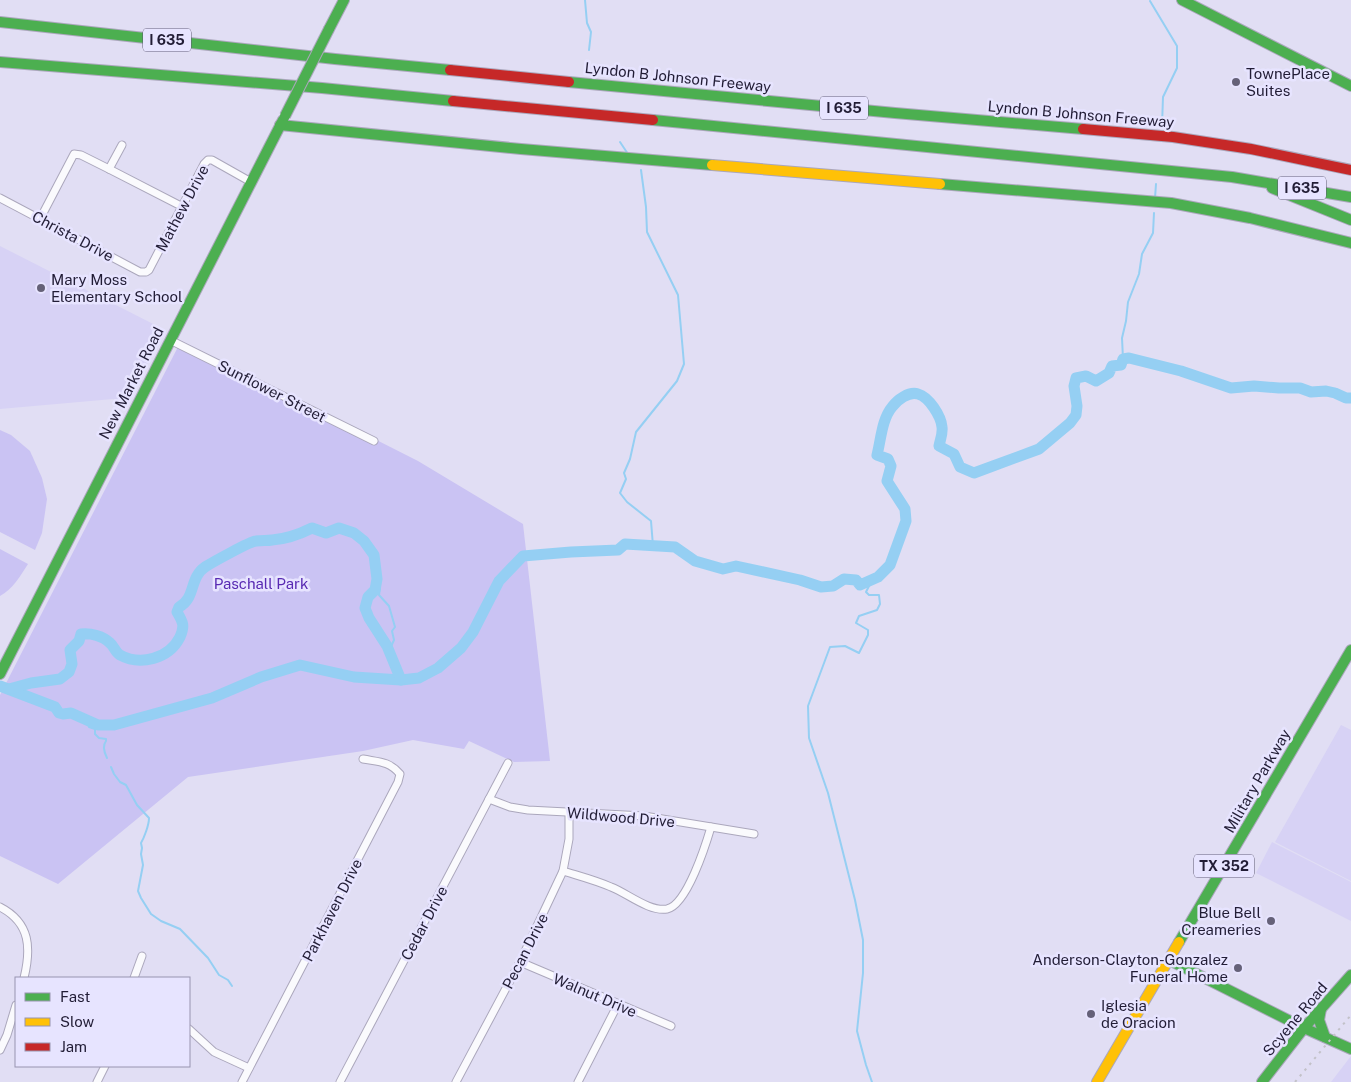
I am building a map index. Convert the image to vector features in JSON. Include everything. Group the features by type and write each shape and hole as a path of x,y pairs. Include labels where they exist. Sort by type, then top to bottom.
{"main road":[{"name":"New Market Road","path":"0,674 344,0"},
{"path":"1182,0 1351,86"},
{"name":"Lyndon B Johnson Freeway","path":"0,22 344,60 895,113 1173,137 1251,149 1351,170"},
{"name":"I 635","path":"0,62 322,88 1140,166 1254,180 1351,197"},
{"path":"282,120 521,149 1171,203 1250,218 1351,243"},
{"path":"1173,137 1252,144 1351,161"},
{"path":"1254,180 1351,220"},
{"name":"Military Parkway","path":"1097,1082 1351,650"},
{"path":"1169,960 1304,1028 1351,1049"},
{"name":"Scyene Road","path":"1262,1082 1304,1028 1351,975"},
{"path":"1321,1009 1319,1020 1325,1037"}],"street":[{"path":"109,169 122,145"},
{"path":"40,219 74,154 81,155 182,206"},
{"name":"Mathew Drive","path":"146,272 149,270 204,164 208,160 212,160 251,182"},
{"name":"Christa Drive","path":"0,198 140,272 146,272"},
{"name":"Sunflower Street","path":"170,340 374,441"},
{"name":"Parkhaven Drive","path":"242,1082 398,782 400,774 394,766 384,762 363,760"},
{"name":"Cedar Drive","path":"340,1082 508,763"},
{"name":"Wildwood Drive","path":"489,799 510,807 528,810 644,816 754,834"},
{"name":"Pecan Drive","path":"456,1082 520,962 564,871 570,839 569,812"},
{"path":"564,871 609,886 650,906 667,909 677,903 698,867 711,826"},
{"path":"0,907 17,920 26,934 28,960 24,977"},
{"path":"134,977 142,956"},
{"name":"Walnut Drive","path":"520,962 671,1026"},
{"path":"578,1082 618,1004"},
{"path":"0,1050 15,1009"},
{"path":"190,1030 214,1052 250,1068"},
{"path":"97,1082 104,1067"}],"shaded area":[{"name":"Mary Moss Elementary School","path":"0,246 165,330 125,405 113,399 0,409"},
{"path":"1341,725 1351,730 1351,881 1275,842"},
{"path":"1272,842 1351,882 1351,921 1256,873"},
{"path":"1351,1056 1351,1082 1331,1082"}],"green space":[{"name":"Paschall Park","path":"181,341 418,461 523,524 550,761 514,762 469,741 464,749 413,740 363,751 188,777 58,884 0,856 0,695"},
{"path":"0,430 11,435 30,451 42,478 47,499 42,533 35,550 0,532"},
{"path":"0,549 28,564 12,586 0,596"}],"waterway":[{"path":"585,0 587,23 591,32 589,50"},
{"path":"1150,1 1177,46 1177,68 1163,97 1162,126"},
{"path":"620,142 628,154"},
{"path":"641,170 647,232 678,295 684,364 677,381 636,432 630,459 624,473 626,479 620,493 627,502 651,521 653,546"},
{"path":"1155,198 1156,184"},
{"path":"1123,359 1122,338 1128,302 1139,274 1142,254 1153,233 1154,213"},
{"path":"0,686 55,707 59,713 71,713 98,725 114,725 212,698 261,677 300,665 354,677 401,680 419,678 438,668 461,648 473,632 499,581 523,556 618,550 625,544 675,547 695,561 723,569 736,566 800,580 821,587 833,586 844,579 856,580 860,585 878,577 890,565 906,521 905,509 887,481 891,466 888,459 877,455 884,423 889,412 900,399 915,393 926,399 937,413 942,430 939,446 954,454 960,467 974,473 1039,449 1070,423 1076,415 1077,406 1074,386 1076,378 1086,376 1096,381 1109,373 1112,366 1121,365 1123,359 1129,358 1181,371 1231,388 1254,386 1300,388 1311,392 1326,391 1351,398"},
{"path":"9,689 31,683 60,679 69,672 72,664 70,650 79,641 81,634 104,638 118,654 136,660 153,658 169,651 180,637 182,630 183,624 177,612 179,607 188,598 197,577 205,567 252,542 288,537 312,528 326,533 339,528 354,533 364,541 374,555 377,579 375,590 368,597 365,608 369,618 387,646 401,680"},
{"path":"872,580 866,592 869,595 879,595 880,604 877,610 859,616 856,623 868,630 868,635 859,653 845,646 830,647 808,706 809,738 828,793 863,940 863,973 857,1031 872,1082"},
{"path":"376,581 380,588 379,595 389,606 395,627 392,631 394,640 389,651"},
{"path":"87,720 89,727 95,729 95,734 99,738 106,739 104,749 107,758"},
{"path":"111,767 120,782 126,785 137,805 149,818 141,843 143,865 138,891 141,898 151,914 161,921 180,929 208,958 219,975 228,980 232,986"}],"railway":[{"path":"1295,1082 1351,1015"}],"traffic: fast":[{"path":"329,29 344,0"},
{"path":"1182,0 1351,86"},
{"path":"0,22 450,70"},
{"path":"285,116 329,29"},
{"path":"0,62 322,88 453,101"},
{"path":"569,82 1083,129"},
{"path":"0,674 283,120"},
{"path":"653,120 1232,177 1351,197"},
{"path":"280,125 521,149 712,165"},
{"path":"940,184 1171,203 1250,218 1351,243"},
{"path":"1272,188 1351,220"},
{"path":"1179,942 1351,650"},
{"path":"1169,960 1304,1028 1351,1049"},
{"path":"1262,1082 1304,1028 1351,975"},
{"path":"1321,1009 1319,1020 1325,1037"}],"traffic: slow":[{"path":"712,165 940,184"},
{"path":"1097,1082 1179,942"}],"traffic: jam":[{"path":"450,70 569,82"},
{"path":"453,101 653,120"},
{"path":"1083,129 1173,137 1251,149 1351,170"}],"place":[{"name":"TownePlace Suites","path":"1236,82"},
{"name":"Mary Moss Elementary School","path":"41,288"},
{"name":"Blue Bell Creameries","path":"1271,921"},
{"name":"Anderson-Clayton-Gonzalez Funeral Home","path":"1238,968"},
{"name":"Iglesia de Oracion","path":"1091,1014"}]}
